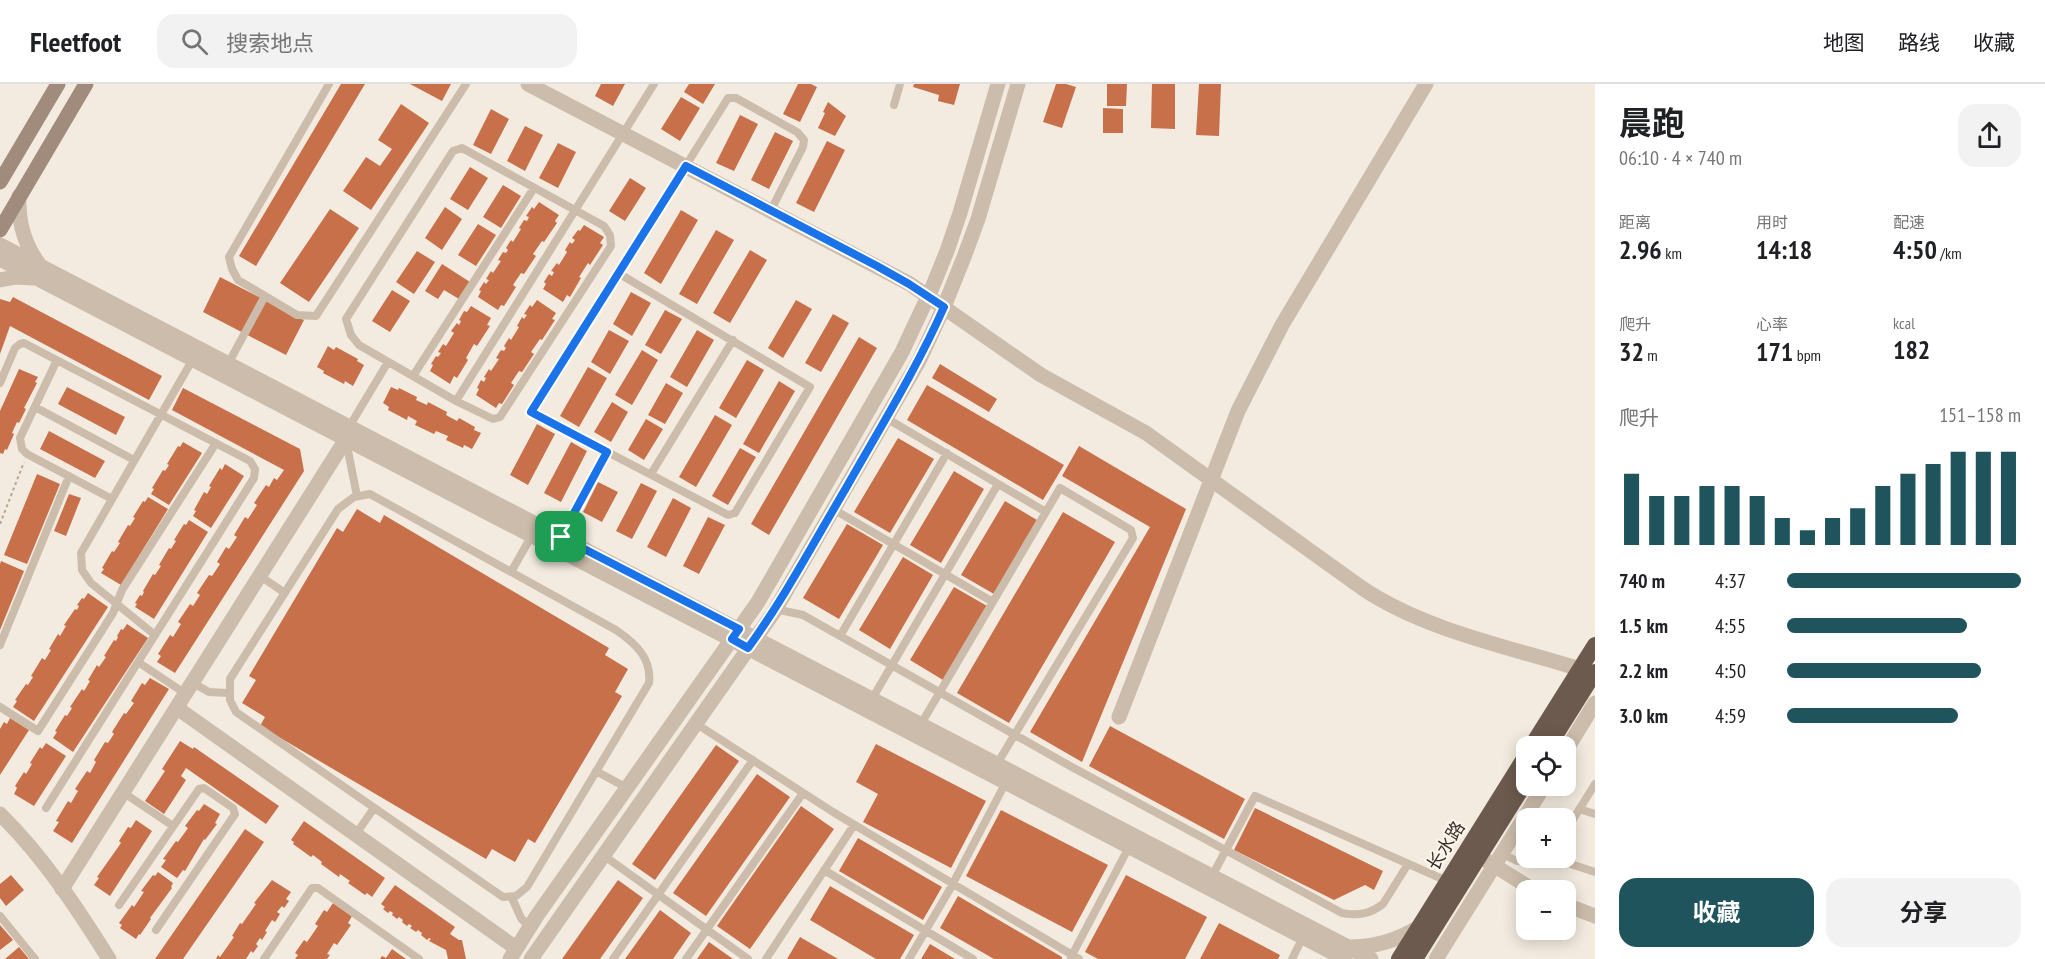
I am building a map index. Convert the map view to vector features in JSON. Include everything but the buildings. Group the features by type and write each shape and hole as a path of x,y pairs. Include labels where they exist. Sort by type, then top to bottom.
{"highway":[{"path":"1554,736 1588,670 1595,645"},
{"path":"1539,736 1588,670"},
{"name":"长水路","path":"1399,959 1516,771"},
{"name":"长水路","path":"1415,959 1517,796"}],"main road":[{"path":"0,182 58,84"},
{"path":"0,230 86,84"}],"street":[{"path":"528,84 877,266 929,296 1027,366 1137,427 1390,606 1434,625 1588,670"},
{"path":"177,708 356,834 513,954 758,602 902,352 929,296 960,213 998,84"},
{"path":"531,959 775,609 919,361 944,307 978,219 1018,84"},
{"path":"1119,717 1238,411 1277,334 1426,84"},
{"path":"19,196 19,217 24,237 39,272"},
{"path":"0,245 39,272 193,359 561,537 1006,782 1129,847 1303,937 1343,955 1371,959"},
{"path":"0,259 39,272 228,364 532,535 735,634"},
{"path":"0,280 39,272"},
{"path":"62,889 348,433"},
{"path":"752,643 872,699 1212,876 1343,955 1401,937 1419,927"},
{"path":"1575,736 1595,704"},
{"path":"1436,959 1538,796"},
{"path":"0,814 20,834 62,889 110,959"},
{"path":"1483,851 1522,880"},
{"path":"1576,908 1595,916"}],"lane":[{"path":"329,84 230,257 232,269 238,280 297,315 316,316 466,84"},
{"path":"456,400 654,84"},
{"path":"894,105 900,84"},
{"path":"618,273 810,387 735,513 728,514 531,412 618,273 729,98 736,98 797,132 804,140 803,147 771,210"},
{"path":"462,148 534,188 604,226 610,235 611,246 500,417 490,419 388,362 355,340 348,330 346,319 453,151 462,148"},
{"path":"413,376 534,188"},
{"path":"228,364 265,296"},
{"path":"651,474 733,340"},
{"path":"0,383 15,348 24,343 216,442 250,461 255,469 254,478 46,808"},
{"path":"155,635 86,577 80,558 193,359"},
{"path":"57,360 20,438 22,449 27,454 111,500"},
{"path":"357,496 348,433 388,362"},
{"path":"35,407 134,460"},
{"path":"886,418 1046,512"},
{"path":"0,707 38,731 113,613 122,590 216,442"},
{"path":"561,537 607,452"},
{"path":"840,636 947,453"},
{"path":"0,645 69,476"},
{"path":"872,699 999,484"},
{"path":"921,724 1060,488 1131,530 1133,538 997,764"},
{"path":"370,494 511,572 629,639 647,661 650,675 649,682 524,891 512,898 503,897 236,712 228,693 230,679 338,509 357,496 370,494"},
{"path":"833,509 993,603"},
{"path":"511,572 532,535"},
{"path":"260,576 285,593"},
{"path":"775,609 803,615 1014,735 1342,913 1371,912 1383,904 1408,864"},
{"path":"138,662 189,688 228,693"},
{"path":"695,723 854,825 1074,957 1129,847"},
{"path":"613,959 753,760"},
{"path":"596,771 627,788"},
{"path":"909,959 953,883 1006,782"},
{"path":"1576,814 1595,784"},
{"path":"118,905 199,789 204,788 233,808 235,814 156,930"},
{"path":"124,793 173,826"},
{"path":"686,959 803,793"},
{"path":"1212,876 1255,796 1447,881"},
{"path":"356,834 374,808"},
{"path":"1579,809 1595,814"},
{"path":"766,959 854,825"},
{"path":"603,855 748,959"},
{"path":"1498,860 1516,861"},
{"path":"1576,866 1595,872"},
{"path":"824,870 973,959"},
{"path":"264,959 312,888 318,888 419,959"},
{"path":"512,898 521,918 530,928"},
{"path":"0,916 35,959"},
{"path":"1292,959 1303,937"}],"path":[{"path":"0,524 27,454"}],"route":[{"path":"686,166 877,266 944,307 919,361 774,612 748,648 732,639 739,629 561,537 607,452 531,412 686,166"}]}
